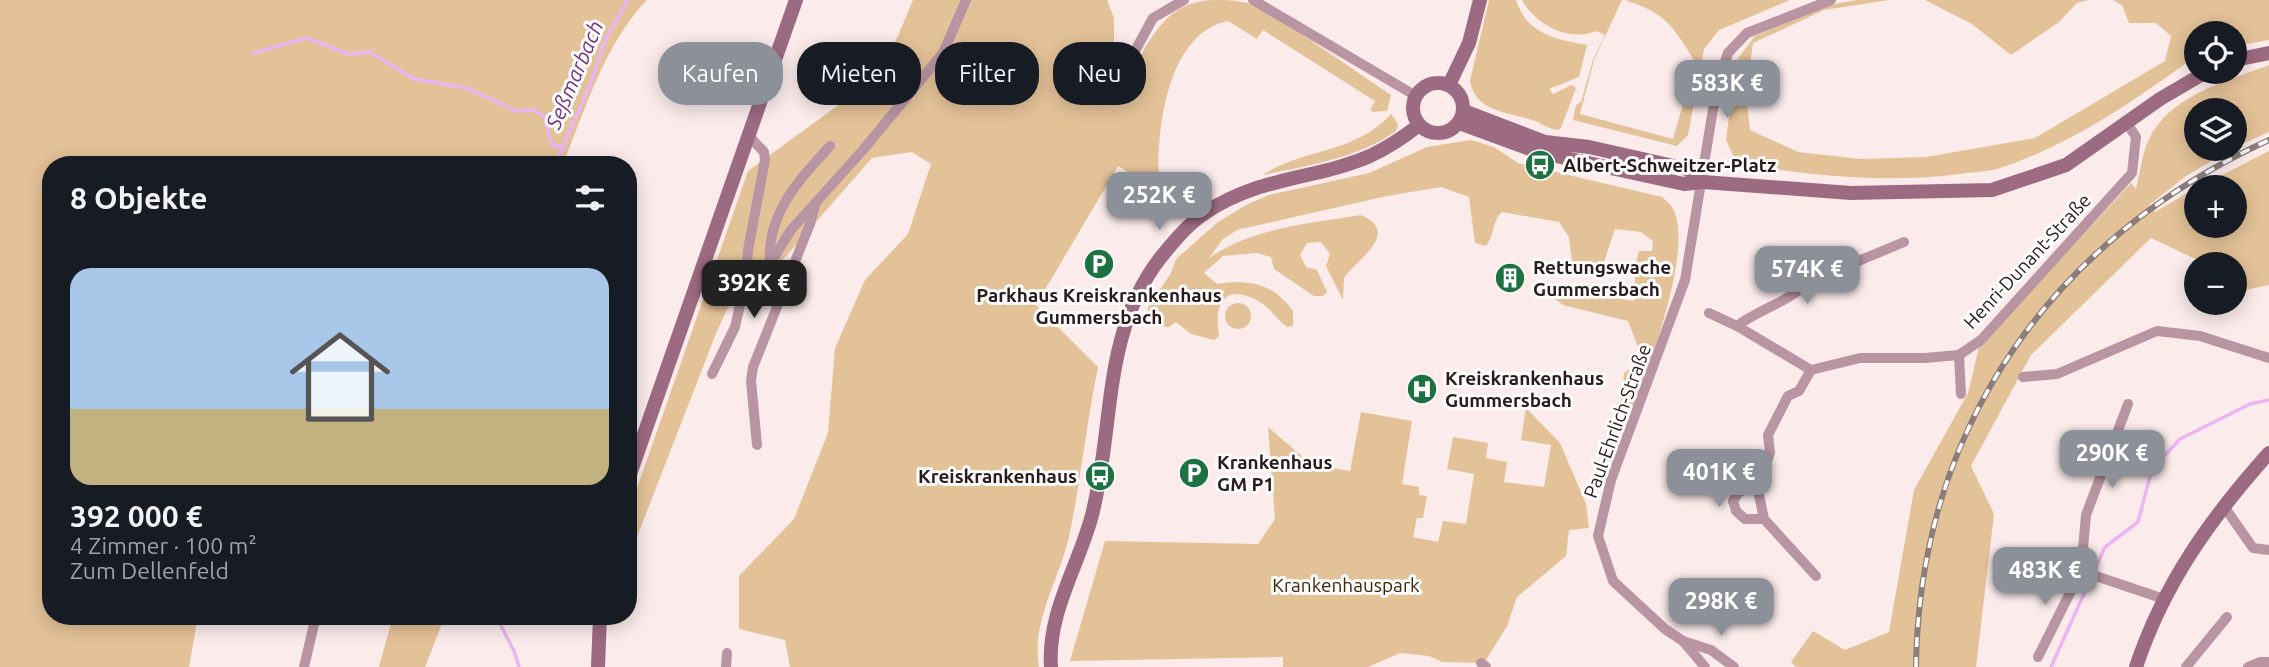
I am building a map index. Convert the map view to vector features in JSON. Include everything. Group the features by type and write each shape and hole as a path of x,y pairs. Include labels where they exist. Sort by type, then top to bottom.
{"street":[{"path":"637,453 796,0"},
{"path":"746,278 759,278 791,230 863,150 943,53 966,0"},
{"path":"1140,42 1153,18 1184,0"},
{"path":"1254,0 1416,96"},
{"path":"1449,85 1469,43 1480,0"},
{"name":"Paul-Ehrlich-Straße","path":"1734,667 1711,650 1684,641 1665,629 1613,581 1598,536 1611,480 1685,281 1717,85 1728,53 1747,33 1814,4 1831,0"},
{"path":"2247,58 2269,53"},
{"path":"1431,84 1449,85 1461,97 1461,117 1450,131 1437,133 1419,125 1413,110 1416,96 1431,84"},
{"path":"1461,117 1545,142 1590,147 1687,169 1703,182 1851,193 1992,190 2066,165 2187,84"},
{"name":"Henri-Dunant-Straße","path":"1811,370 1860,358 1959,355 1981,340 2132,173 2136,137 2127,123"},
{"path":"1051,667 1050,652 1056,615 1092,516 1117,352 1139,288 1184,228 1229,198 1277,180 1368,156 1419,125"},
{"path":"712,374 735,327 746,278 748,250 765,160 764,152 748,135"},
{"path":"770,262 769,246 777,213 830,146"},
{"path":"757,445 751,381 753,367 810,224 816,202"},
{"path":"1737,326 1752,315 1799,292 1808,282 1904,242"},
{"path":"1709,313 1737,326 1811,370 1800,391 1788,396 1768,435 1770,453 1757,485 1764,519 1816,576"},
{"path":"2023,377 2057,374 2157,331 2200,336 2269,358"},
{"path":"1959,355 1961,394"},
{"path":"2038,657 2083,572 2087,515 2129,404"},
{"path":"2137,667 2164,599 2198,540 2223,505 2269,453"},
{"path":"1757,485 1739,492 1733,501 1737,511 1745,519 1764,519"},
{"path":"2223,505 2253,548 2269,550"},
{"path":"2083,572 2164,599"},
{"path":"2186,667 2227,617"},
{"path":"304,667 314,625"},
{"path":"598,667 600,625"},
{"name":"Paul-Ehrlich-Straße","path":"1684,641 1705,667"},
{"path":"726,667 727,653"},
{"path":"2248,667 2269,662"}],"green space":[{"path":"0,0 647,0 619,36 608,57 566,156 42,156 42,625 196,625 189,667 0,667"},
{"path":"913,0 1107,0 1114,18 1114,42 1053,42 1053,105 1146,105 1146,47 1162,23 1184,6 1198,2 1245,2 1263,8 1391,95 1387,111 1373,112 1370,110 1375,101 1263,30 1257,39 1228,21 1207,29 1191,44 1179,64 1163,112 1159,181 1147,184 1118,166 1036,305 1098,367 1070,532 1039,632 1039,667 790,667 785,640 739,629 739,576 794,519 828,433 835,348 865,280 908,234 931,164 912,152 872,158 778,265 748,266 717,331 637,537 637,488 748,171 839,105 921,105 921,42 894,42"},
{"path":"1489,0 1516,0 1527,21 1535,28 1553,37 1587,45 1579,77 1549,89 1553,94 1572,85 1576,88 1558,130 1485,105 1473,91 1470,81"},
{"path":"1522,0 1622,0 1594,60 1580,114 1673,139 1695,62 1667,22 1650,10 1625,0 1790,0 1719,30 1704,49 1688,135 1677,146 1573,120 1576,105 1581,102 1593,60 1605,35 1597,31 1576,34 1555,29 1536,17"},
{"path":"1857,0 1889,0 1824,10 1753,43 1746,94 1750,130 1798,152 1861,159 1926,157 2035,138 2165,61 2171,36 2156,23 2129,23 2122,5 2113,0 2269,0 2269,40 2247,44 2247,21 2184,21 2184,64 2076,135 1997,169 1932,177 1876,178 1820,175 1737,164 1726,140 1736,61 1755,36 1829,5"},
{"path":"1925,0 2088,0 2077,3 2059,22 2011,55 1972,24"},
{"path":"2269,65 2269,132 2247,142 2247,98 2189,98 2217,84 2247,84 2247,73"},
{"path":"2184,101 2184,161 2212,161 2184,175 2149,205 2155,212 2184,195 2184,238 2247,238 2247,175 2222,175 2269,151 2269,285 2247,290 2247,252 2184,254 2151,238 2031,355 1971,466 1994,514 1976,667 1796,667 1791,662 1813,631 1845,650 1889,632 1914,490 1968,393 1979,347 2131,183 2136,189 2148,141 2157,125"},
{"path":"1391,114 1398,124 1396,131 1366,148 1332,160 1263,175 1278,166 1361,137"},
{"path":"1471,140 1494,147 1518,163 1662,197 1672,207 1678,227 1674,278 1659,336 1635,407 1627,408 1621,400 1624,373 1635,365 1640,352 1628,321 1563,305 1555,299 1556,287 1633,301 1636,298 1635,269 1639,251 1652,251 1653,241 1641,232 1615,229 1602,268 1597,274 1578,276 1573,270 1569,237 1559,222 1502,212 1486,246 1475,243 1469,197 1441,187 1387,196 1237,230 1223,239 1209,258 1244,239 1282,228 1361,215 1373,222 1377,238 1344,278 1343,300 1326,266 1330,254 1321,242 1307,243 1300,255 1306,267 1317,270 1327,292 1323,296 1314,296 1274,269 1271,257 1257,253 1223,256 1204,273 1217,284 1240,282 1269,289 1293,311 1293,326 1287,327 1258,301 1236,294 1229,296 1220,306 1219,336 1214,340 1191,334 1176,322 1169,327 1156,326 1148,317 1148,307 1171,273 1176,259 1218,222 1248,204 1269,195 1369,173 1427,147"},
{"path":"1238,303 1247,307 1251,316 1247,325 1238,329 1229,325 1225,316 1229,307"},
{"name":"Krankenhauspark","path":"1526,408 1560,443 1586,504 1589,528 1569,530 1566,556 1517,597 1507,626 1484,663 1442,662 1429,656 1400,653 1368,667 1283,667 1283,657 1070,661 1105,541 1258,544 1275,519 1268,427 1311,464 1350,471 1361,412 1412,421 1402,484 1419,487 1419,495 1427,496 1423,518 1417,518 1413,537 1438,542 1443,521 1466,524 1474,474 1447,469 1453,437 1488,443 1486,458 1507,462 1504,482 1544,487 1551,445 1521,440"},
{"path":"391,625 441,625 425,667 379,667"}],"waterway":[{"name":"Seßmarbach","path":"559,156 590,85 606,38 628,0"},
{"path":"253,53 307,38 348,54 370,52 414,79 467,88 516,111 533,110 544,116 552,145 563,148"},
{"path":"2051,667 2105,547 2138,522 2152,469 2180,439 2250,404 2269,400"},
{"name":"Seßmarbach","path":"501,625 519,667"}],"railway":[{"path":"1916,667 1923,580 1942,497 1972,421 2013,351 2063,287 2123,230 2192,181 2269,140"}],"place":[{"name":"Albert-Schweitzer-Platz","path":"1540,165"},
{"name":"Parkhaus Kreiskrankenhaus Gummersbach","path":"1099,264"},
{"name":"Rettungswache Gummersbach","path":"1510,278"},
{"name":"Kreiskrankenhaus Gummersbach","path":"1422,389"},
{"name":"Krankenhaus GM P1","path":"1194,473"},
{"name":"Kreiskrankenhaus","path":"1100,476"}]}
